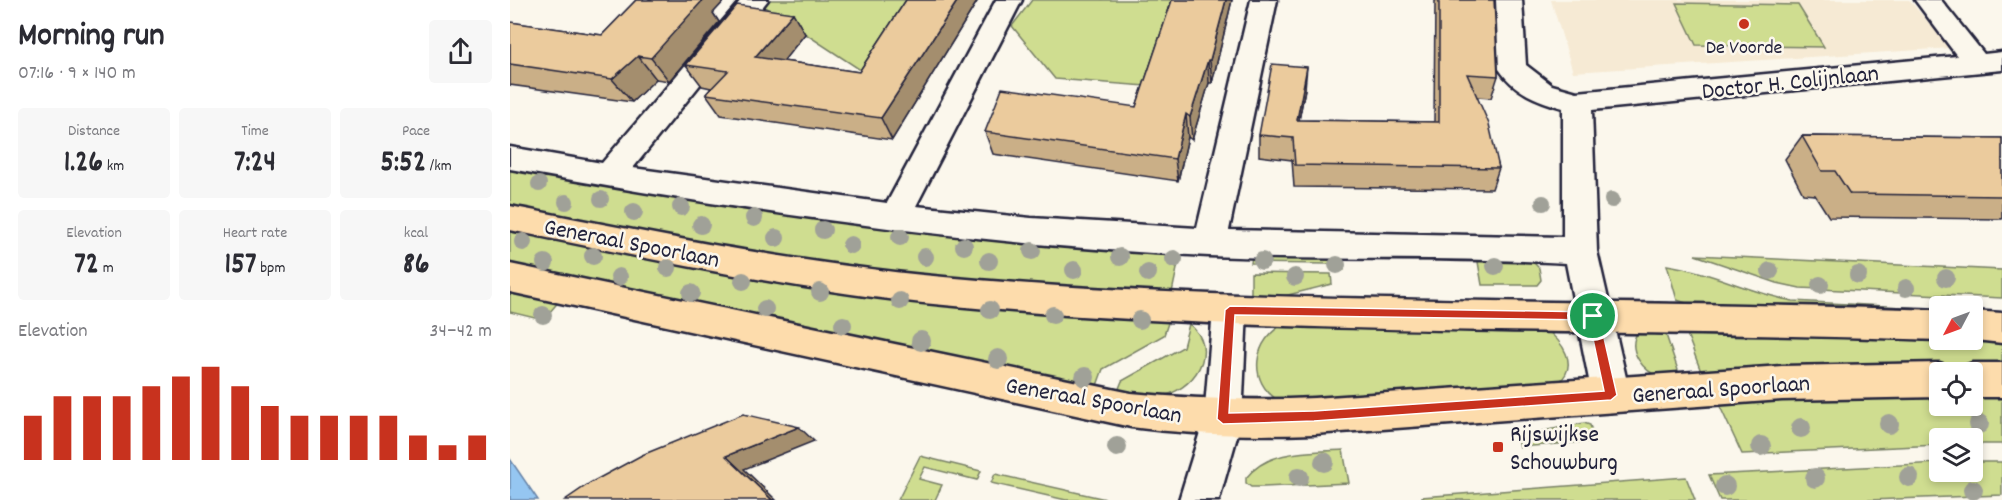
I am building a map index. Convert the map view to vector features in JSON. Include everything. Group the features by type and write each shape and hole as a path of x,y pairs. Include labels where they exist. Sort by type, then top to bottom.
{"main road":[{"name":"Generaal Spoorlaan","path":"510,218 754,264 932,289 1230,310 1929,325"},
{"name":"Generaal Spoorlaan","path":"510,278 1131,410 1223,419 1314,416 1782,383 1929,380"},
{"path":"1983,327 2002,328"},
{"path":"1983,380 2002,380"}],"street":[{"path":"609,176 755,0"},
{"path":"895,217 1009,0"},
{"path":"1210,243 1264,0"},
{"path":"1509,0 1513,69 1542,92 1577,102 1580,251 1611,395"},
{"path":"1928,0 1990,62"},
{"name":"Doctor H. Colijnlaan","path":"1577,102 1990,62"},
{"path":"510,158 765,202 1032,231 1210,243 1510,247 1580,251"},
{"path":"1199,500 1223,419 1230,310"}],"shaded area":[{"name":"De Voorde","path":"1551,0 1909,0 1951,48 1573,72"}],"green space":[{"path":"763,0 922,0 862,71 760,4"},
{"path":"1032,0 1175,0 1146,86 1055,79 1012,26"},
{"path":"1676,3 1798,5 1824,47 1696,45"},
{"path":"510,168 700,202 815,219 952,233 1181,250 1171,297 942,279 768,256 510,208"},
{"path":"510,227 1170,317 1164,335 1103,369 1095,391 510,266"},
{"path":"1343,255 1344,270 1332,269 1331,264 1251,263 1252,257"},
{"path":"1695,255 2002,270 2002,298 1800,288 1777,283"},
{"path":"1477,256 1531,260 1539,268 1541,280 1537,285 1482,285"},
{"path":"1667,265 1700,272 1793,301 1929,308 1929,314 1696,306 1677,300"},
{"path":"1251,273 1331,274 1332,284 1276,298 1251,298"},
{"path":"510,288 561,299 543,320 510,312"},
{"path":"1286,323 1545,329 1562,347 1568,361 1568,369 1558,383 1280,401 1269,393 1262,383 1258,372 1258,361 1266,339"},
{"path":"1189,324 1199,334 1203,346 1203,357 1192,379 1171,393 1158,397 1116,396 1122,381 1183,347"},
{"path":"1663,326 1681,379 1654,375 1648,371 1635,353 1635,339 1638,332"},
{"path":"1684,326 1929,338 1929,350 1983,350 1983,338 2002,337 2002,369 1983,369 1983,362 1929,362 1929,368 1703,377"},
{"path":"1929,391 1929,416 1983,416 1983,391 2002,391 2002,444 1983,444 1983,428 1929,428 1929,445 1742,454 1717,400"},
{"path":"1584,423 1590,425 1595,441 1520,447 1517,436"},
{"path":"1343,450 1349,483 1251,487 1246,483 1246,478 1255,469 1278,457 1304,452"},
{"path":"920,456 981,471 977,480 925,467 919,479 942,485 935,500 898,500"},
{"path":"1983,462 2002,462 2002,495 1869,500 1720,500 1709,475 1929,464 1929,482 1983,482"},
{"path":"995,474 1110,500 1066,500 991,483"},
{"path":"1686,477 1695,500 1423,500 1422,497"}],"water":[{"path":"510,459 538,500 510,500"}],"building":[{"path":"636,0 703,0 651,58 638,56 612,79 510,64 510,22 602,35"},
{"path":"906,0 958,0 881,118 706,94 728,71 686,65 737,5 793,13 755,57 859,72"},
{"path":"1172,0 1226,0 1210,60 1208,60 1190,117 1186,114 1175,159 985,132 1002,88 1136,107"},
{"path":"1439,0 1494,0 1498,76 1467,74 1489,124 1499,168 1295,165 1293,138 1259,135 1272,64 1307,67 1297,120 1439,122"},
{"path":"1802,136 2002,138 2002,196 1850,194 1835,171 1822,171"},
{"path":"743,414 799,427 726,456 772,500 565,500 590,483 642,455"}],"place":[{"name":"De Voorde","path":"1744,24"},
{"name":"Rijswijkse Schouwburg","path":"1498,447"}],"route":[{"path":"1230,310 1593,316 1611,395 1314,416 1223,419 1230,310"}]}
